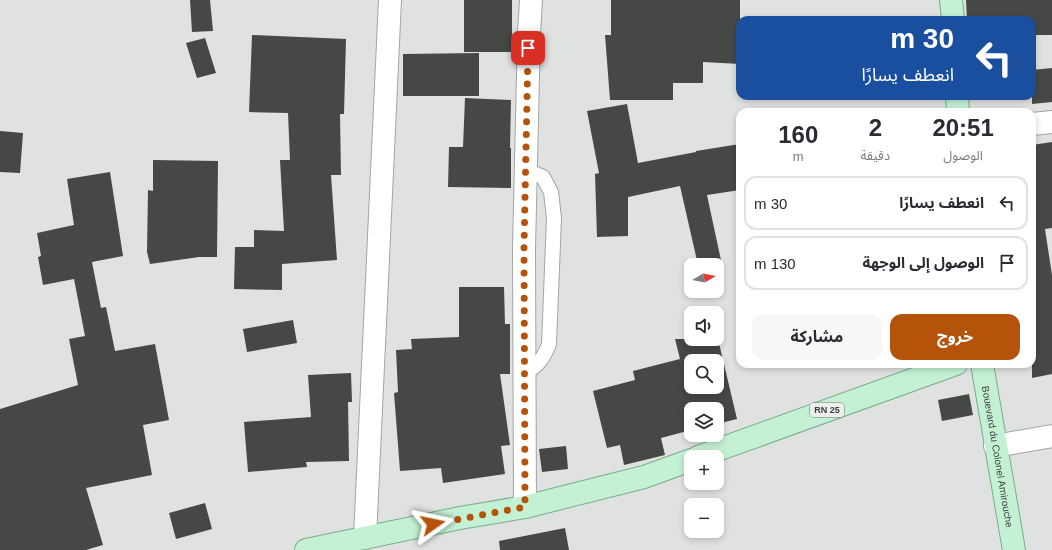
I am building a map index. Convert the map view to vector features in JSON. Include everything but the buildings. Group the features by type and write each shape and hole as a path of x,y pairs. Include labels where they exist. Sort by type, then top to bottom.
{"main road":[{"path":"951,0 952,16"},
{"name":"RN 25","path":"717,450 945,368"},
{"name":"Bouevard du Colonel Amirouche","path":"983,368 1014,550"},
{"path":"306,550 460,518 525,507 644,477 684,463"}],"street":[{"path":"365,538 390,0"},
{"path":"525,507 524,248 531,0"},
{"path":"1036,124 1052,122"},
{"path":"995,446 1052,436"}],"lane":[{"path":"524,372 532,370 543,358 549,344 554,218 550,192 544,177 526,170"}],"route":[{"path":"433,524 525,507 524,248 528,48"}]}
